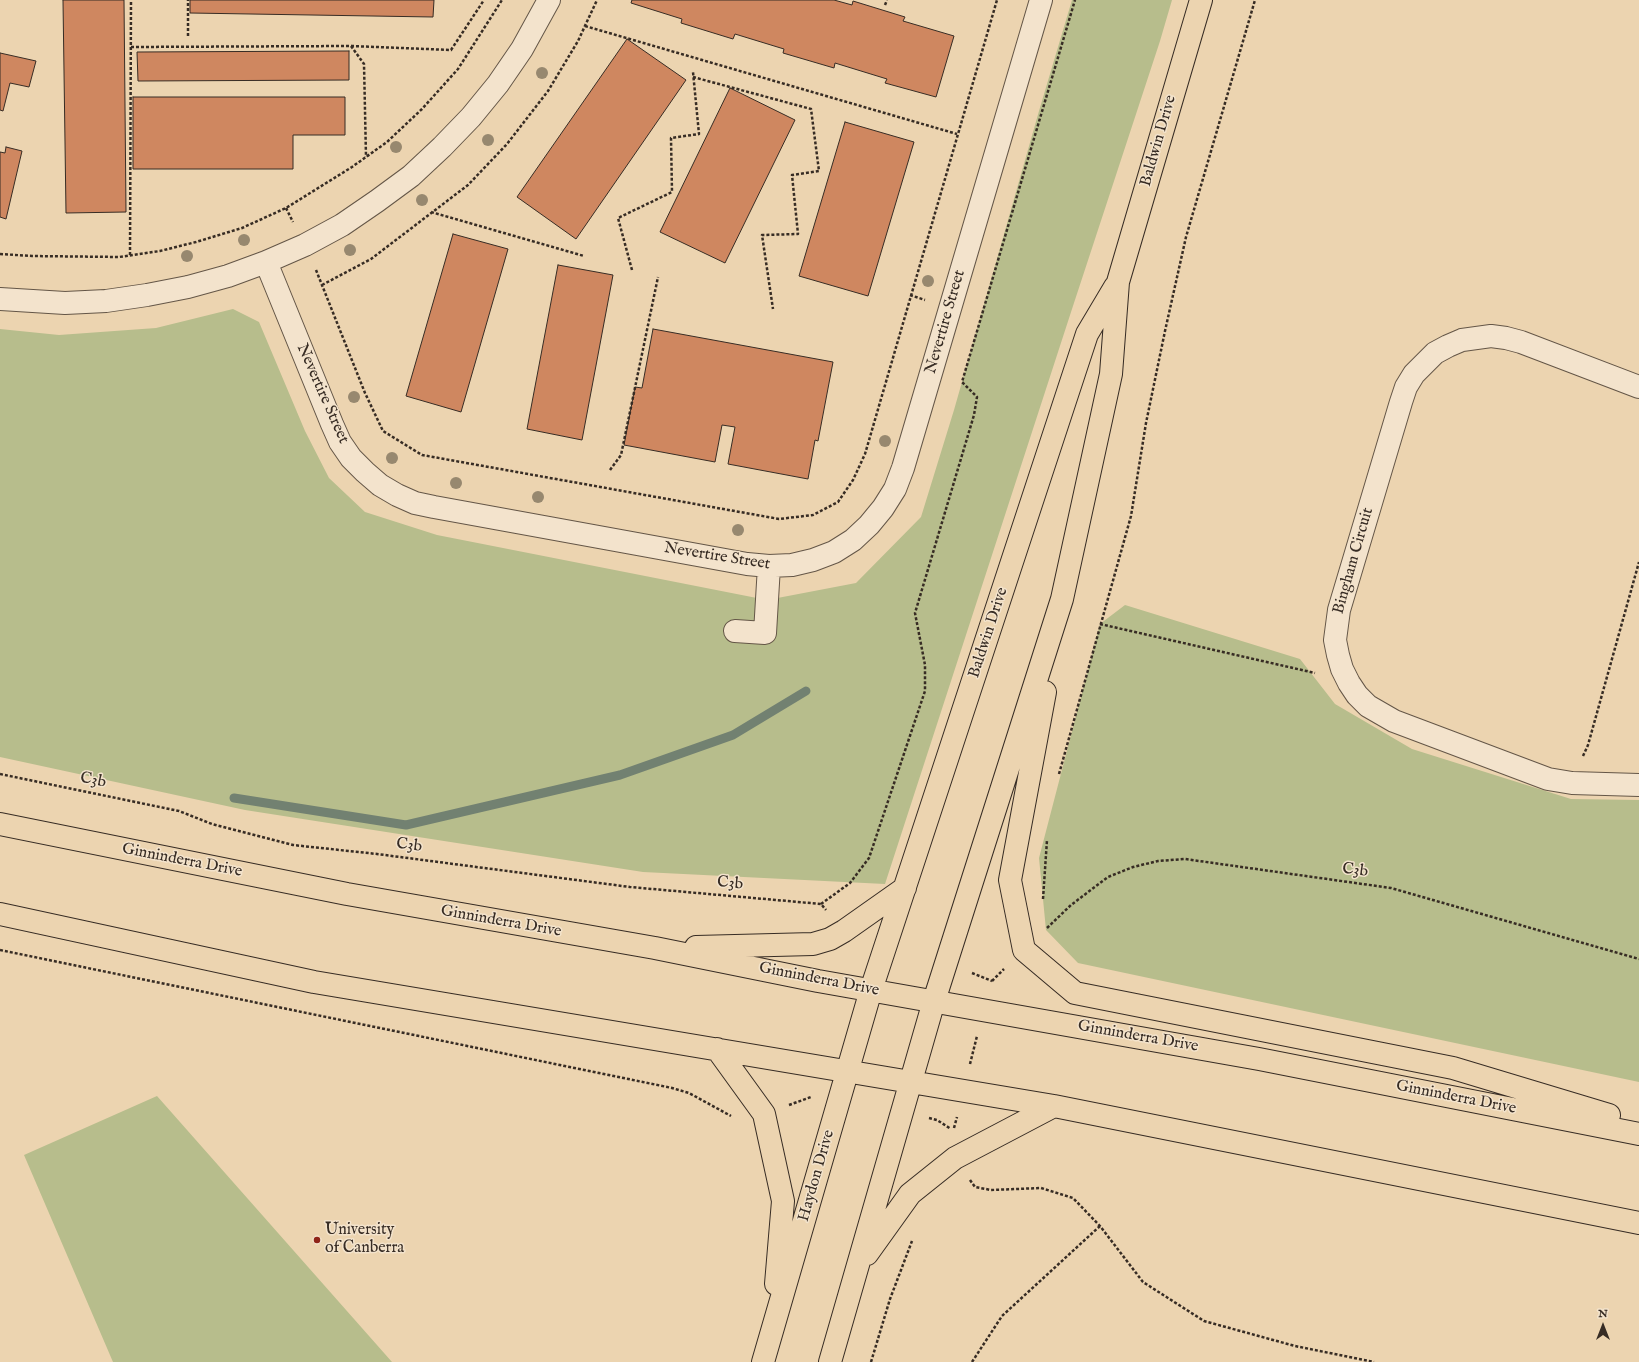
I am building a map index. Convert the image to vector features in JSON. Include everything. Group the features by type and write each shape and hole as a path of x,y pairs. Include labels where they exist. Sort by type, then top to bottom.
{"main road":[{"name":"Baldwin Drive","path":"934,1002 1062,599 1111,374 1118,282 1201,0"},
{"name":"Baldwin Drive","path":"872,990 1087,334 1118,282"},
{"path":"1062,599 1010,880 1024,950 1075,993 1453,1068 1639,1124"},
{"name":"Ginninderra Drive","path":"0,824 347,894 655,948 818,981 934,1002 1259,1059 1639,1134"},
{"path":"655,948 813,944 830,939 844,931 905,888"},
{"path":"0,914 314,982 1054,1106 1639,1223"},
{"name":"Haydon Drive","path":"763,1362 872,990"},
{"path":"830,1362 934,1002"},
{"path":"717,1050 764,1114 783,1201 772,1331"},
{"path":"857,1267 910,1194 955,1158 1054,1106"}],"street":[{"path":"0,299 65,302 148,296 228,276 266,262 305,245 342,225 377,202 411,176 471,117 498,84 522,49 550,0"},
{"name":"Nevertire Street","path":"266,262 340,442 365,472 397,495 415,503 434,507 748,564 770,566 792,565 813,560 834,552 853,540 884,508 895,489 903,468 1041,0"},
{"name":"Bingham Circuit","path":"1639,387 1521,342 1491,336 1462,340 1435,353 1423,363 1406,387 1339,610 1335,640 1338,655 1347,680 1357,695 1368,706 1394,721 1548,779 1572,783 1639,785"},
{"path":"736,631 765,633 770,566"}],"path":[{"path":"130,255 131,0"},
{"path":"188,0 188,36"},
{"path":"131,47 351,46 451,50 484,0"},
{"path":"0,254 119,257 160,251 242,228 286,208 320,188 387,142 422,110 458,69 502,0"},
{"path":"322,285 371,259 468,185 507,144 548,91 578,41 597,0"},
{"path":"885,5 887,0"},
{"path":"286,208 305,245 365,392 383,431 422,455 779,519 813,515 838,502 853,480 865,454 996,0"},
{"name":"C3b","path":"0,774 179,811 212,824 293,845 377,854 630,887 821,904 850,883 869,858 925,691 925,665 915,613 974,415 977,397 962,382 1075,0"},
{"path":"1059,776 1131,516 1146,423 1186,237 1255,0"},
{"path":"585,26 957,134"},
{"path":"351,46 364,64 366,157"},
{"path":"632,270 618,218 672,192 671,138 699,134 693,72"},
{"path":"693,77 810,110 819,171 792,175 798,234 762,235 773,309"},
{"path":"431,212 584,256"},
{"path":"610,470 621,455 658,277"},
{"path":"1572,783 1588,745 1639,562"},
{"path":"1100,624 1347,680"},
{"path":"1043,900 1047,838"},
{"name":"C3b","path":"1071,906 1108,877 1133,866 1158,861 1185,860 1391,888 1639,959"},
{"path":"1044,926 1046,930"},
{"path":"0,950 672,1088 689,1094 733,1117"},
{"path":"967,1176 975,1187 991,1190 1041,1188 1073,1198 1100,1226 1144,1282 1204,1321 1295,1346 1374,1362"},
{"path":"972,1362 1002,1316 1100,1226"},
{"path":"871,1362 890,1299 914,1235"}],"green space":[{"path":"1072,0 1172,0 1160,41 885,884 643,872 245,810 0,757 0,329 59,335 156,328 233,309 259,322 305,431 329,478 365,512 437,535 767,600 856,583 921,517 954,410"},
{"path":"1125,605 1300,659 1335,704 1412,749 1571,799 1639,800 1639,1082 1078,963 1046,930 1039,858 1100,624"},
{"path":"157,1096 392,1362 113,1362 24,1155"}],"building":[{"path":"63,0 124,0 126,212 66,213"},
{"path":"190,0 434,0 433,17 190,13"},
{"path":"632,0 834,0 852,5 853,1 905,17 903,21 954,36 936,97 885,83 887,79 835,63 834,68 783,53 784,49 735,34 733,39 681,23 682,19 631,3"},
{"path":"627,39 686,80 576,239 517,197"},
{"path":"349,51 349,80 138,81 137,52"},
{"path":"0,53 36,61 29,87 10,83 3,111 0,110"},
{"path":"730,88 795,120 725,263 660,232"},
{"path":"133,97 345,97 345,135 293,135 293,169 133,169"},
{"path":"845,122 914,142 868,296 799,276"},
{"path":"6,147 22,151 6,219 0,217 0,152 5,153"},
{"path":"453,234 508,249 461,412 406,396"},
{"path":"558,265 613,275 582,440 527,429"},
{"path":"653,329 833,362 818,441 815,440 808,479 728,464 735,427 722,425 715,462 624,445 635,387 642,388"}],"waterway":[{"path":"234,798 406,825 620,775 733,735 806,691"}],"place":[{"name":"University of Canberra","path":"317,1240"}]}
